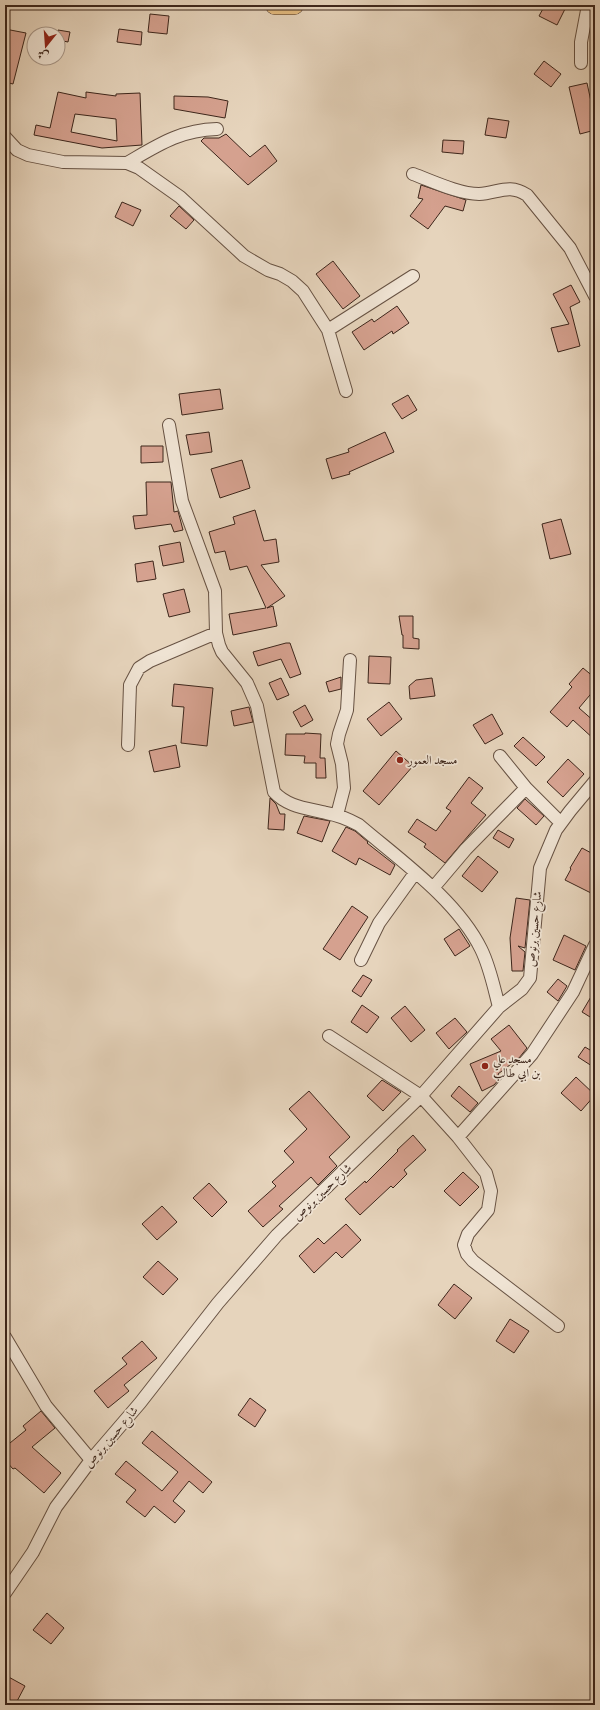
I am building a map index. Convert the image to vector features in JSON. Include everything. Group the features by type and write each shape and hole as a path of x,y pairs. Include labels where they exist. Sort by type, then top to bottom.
{"main road":[{"path":"275,5 294,5"}],"street":[{"path":"581,63 581,42 588,5"},
{"path":"127,163 166,140 202,130 217,129"},
{"path":"5,137 17,150 28,155 63,162 127,163 139,168 180,197 244,256 268,270 280,274 292,281 303,291 328,330 346,390"},
{"path":"413,174 466,193 478,194 510,188 527,195 570,248 595,296"},
{"path":"328,330 413,276"},
{"path":"169,425 182,501 215,591 216,633 222,652 247,683 257,706 274,792 281,799 293,806 337,816 359,824 433,888 467,925 482,950 489,969 499,1007"},
{"path":"128,745 130,685 139,668 150,661 216,633"},
{"path":"337,816 344,788 342,764 337,744 347,710 350,660"},
{"path":"500,756 526,788 561,823"},
{"name":"شارع حسين برنوص","path":"5,1594 33,1552 56,1507 91,1460 140,1403 218,1303 277,1235 421,1096 499,1007 522,989 530,978 540,868 556,830 595,781"},
{"path":"433,888 466,849 526,788"},
{"path":"361,960 379,923 415,873"},
{"path":"458,1137 532,1054 573,992 595,945"},
{"path":"330,1036 421,1096 458,1137 486,1173 490,1190 488,1210 468,1234 464,1245 467,1254 473,1261 558,1326"},
{"path":"5,1336 46,1406 91,1460"}],"building":[{"path":"545,5 567,5 557,25 539,16"},
{"path":"150,14 169,16 167,34 148,32"},
{"path":"5,29 26,33 13,84 5,82"},
{"path":"119,29 142,32 141,45 117,42"},
{"path":"66,31 70,32 68,42 66,42"},
{"path":"544,61 561,74 551,87 534,74"},
{"path":"587,83 595,120 595,130 580,134 569,87"},
{"path":"58,92 86,98 86,92 116,96 116,94 140,93 142,145 102,148 34,135 36,125 50,128","holes":["75,114 116,119 117,141 71,132"]},
{"path":"174,96 208,97 228,101 225,118 174,109"},
{"path":"488,118 509,121 506,138 485,135"},
{"path":"226,134 250,157 265,145 277,161 248,185 201,141 204,138 219,138"},
{"path":"443,140 464,141 463,154 442,152"},
{"path":"421,185 466,200 463,211 445,206 428,229 410,216 423,199 418,198"},
{"path":"122,202 141,210 133,226 115,217"},
{"path":"179,206 194,220 186,229 170,216"},
{"path":"333,261 360,296 343,309 316,274"},
{"path":"571,285 580,302 570,307 580,346 558,352 551,328 569,324 553,294"},
{"path":"397,306 409,323 393,334 392,331 364,350 352,332 372,319 374,322"},
{"path":"220,389 223,409 182,415 179,394"},
{"path":"408,395 417,410 402,419 392,404"},
{"path":"209,432 212,452 190,455 186,435"},
{"path":"385,432 394,452 349,472 350,474 332,479 326,459 349,452 348,449"},
{"path":"141,446 163,446 163,462 141,463"},
{"path":"242,460 250,488 220,498 211,469"},
{"path":"146,482 171,482 174,512 178,511 183,530 174,532 171,524 135,529 133,516 147,515"},
{"path":"255,510 264,541 276,539 279,562 261,565 285,596 267,608 273,606 277,626 233,635 229,614 266,608 247,566 230,570 225,551 215,553 209,532 235,524 233,517"},
{"path":"561,519 571,554 550,559 542,524"},
{"path":"180,542 184,562 163,566 159,546"},
{"path":"153,561 156,579 137,582 135,564"},
{"path":"184,589 190,612 169,617 163,594"},
{"path":"399,616 413,616 413,638 419,639 419,649 403,648 403,635"},
{"path":"290,643 301,674 290,678 281,659 258,666 253,652"},
{"path":"369,656 391,657 390,684 368,683"},
{"path":"583,668 595,678 595,689 579,708 595,722 595,740 573,720 567,727 550,712 572,687 569,684"},
{"path":"341,677 341,689 329,692 326,682"},
{"path":"281,678 289,695 277,700 269,683"},
{"path":"432,678 435,696 410,699 409,686 416,680"},
{"path":"174,684 213,688 207,746 181,743 184,707 172,706"},
{"path":"389,702 402,719 381,736 367,719"},
{"path":"305,705 313,720 301,727 293,712"},
{"path":"249,707 253,722 234,726 231,711"},
{"path":"492,714 503,734 485,744 473,725"},
{"path":"286,734 321,734 320,758 325,758 326,778 316,778 316,763 304,763 305,756 285,755"},
{"path":"523,737 545,757 536,766 514,746"},
{"path":"176,745 180,767 154,772 149,751"},
{"path":"396,751 413,766 379,805 363,791"},
{"path":"568,759 584,774 563,797 547,782"},
{"path":"469,777 483,788 471,803 486,815 445,863 424,847 426,844 408,832 417,819 436,831 451,811 446,808"},
{"path":"270,798 276,804 280,814 285,814 284,830 268,829"},
{"path":"525,799 544,816 536,825 517,808"},
{"path":"304,816 330,821 322,842 297,833"},
{"path":"346,827 355,831 368,842 367,843 395,865 390,875 359,858 356,865 332,851"},
{"path":"498,830 514,839 509,848 493,838"},
{"path":"582,848 595,855 595,895 565,880 571,869 570,868"},
{"path":"478,856 498,872 482,892 462,876"},
{"path":"516,898 530,900 525,948 518,946 525,952 523,971 512,971 510,938"},
{"path":"352,906 368,917 340,960 323,949"},
{"path":"459,929 470,946 455,956 444,939"},
{"path":"564,935 586,946 575,970 553,960"},
{"path":"363,975 372,980 361,997 352,991"},
{"path":"558,979 567,986 558,1001 547,992"},
{"path":"595,990 595,1020 582,1012"},
{"path":"362,1005 379,1017 367,1033 351,1022"},
{"path":"405,1006 425,1030 411,1042 391,1018"},
{"path":"455,1018 467,1032 449,1049 436,1033"},
{"path":"509,1025 527,1048 519,1058 498,1074 500,1078 494,1085 482,1091 470,1064 501,1051 491,1039"},
{"path":"585,1047 595,1053 595,1068 578,1057"},
{"path":"576,1077 595,1095 581,1111 561,1093"},
{"path":"382,1080 401,1092 383,1111 367,1096"},
{"path":"459,1086 478,1103 470,1112 451,1096"},
{"path":"309,1091 350,1137 329,1157 337,1166 318,1185 311,1177 279,1206 283,1209 263,1227 248,1211 276,1186 272,1182 294,1162 284,1151 307,1129 289,1109"},
{"path":"413,1135 426,1150 404,1170 407,1174 393,1188 391,1186 360,1215 345,1199 365,1181 366,1183"},
{"path":"463,1172 479,1187 460,1206 444,1191"},
{"path":"209,1183 227,1202 212,1217 193,1198"},
{"path":"162,1206 177,1222 157,1240 142,1224"},
{"path":"346,1224 361,1240 342,1258 336,1252 314,1273 299,1256 318,1238 324,1244"},
{"path":"158,1261 178,1279 163,1295 143,1277"},
{"path":"454,1284 472,1298 455,1319 438,1305"},
{"path":"510,1319 529,1331 514,1353 496,1341"},
{"path":"142,1341 157,1358 124,1385 129,1391 108,1408 94,1391 127,1364 122,1358"},
{"path":"250,1398 266,1410 255,1427 238,1415"},
{"path":"41,1411 55,1428 32,1447 61,1473 44,1493 15,1468 13,1469 5,1460 5,1447 26,1430 23,1426"},
{"path":"152,1431 212,1482 203,1493 189,1481 173,1501 185,1511 175,1523 154,1506 145,1517 126,1502 136,1490 115,1474 126,1461 162,1491 178,1472 142,1443"},
{"path":"47,1613 64,1628 51,1644 33,1630"},
{"path":"5,1675 25,1686 15,1705 5,1701"}],"place":[{"name":"مسجد العمور","path":"400,760"},
{"name":"مسجد علي بن ابي طالب","path":"485,1066"}]}
